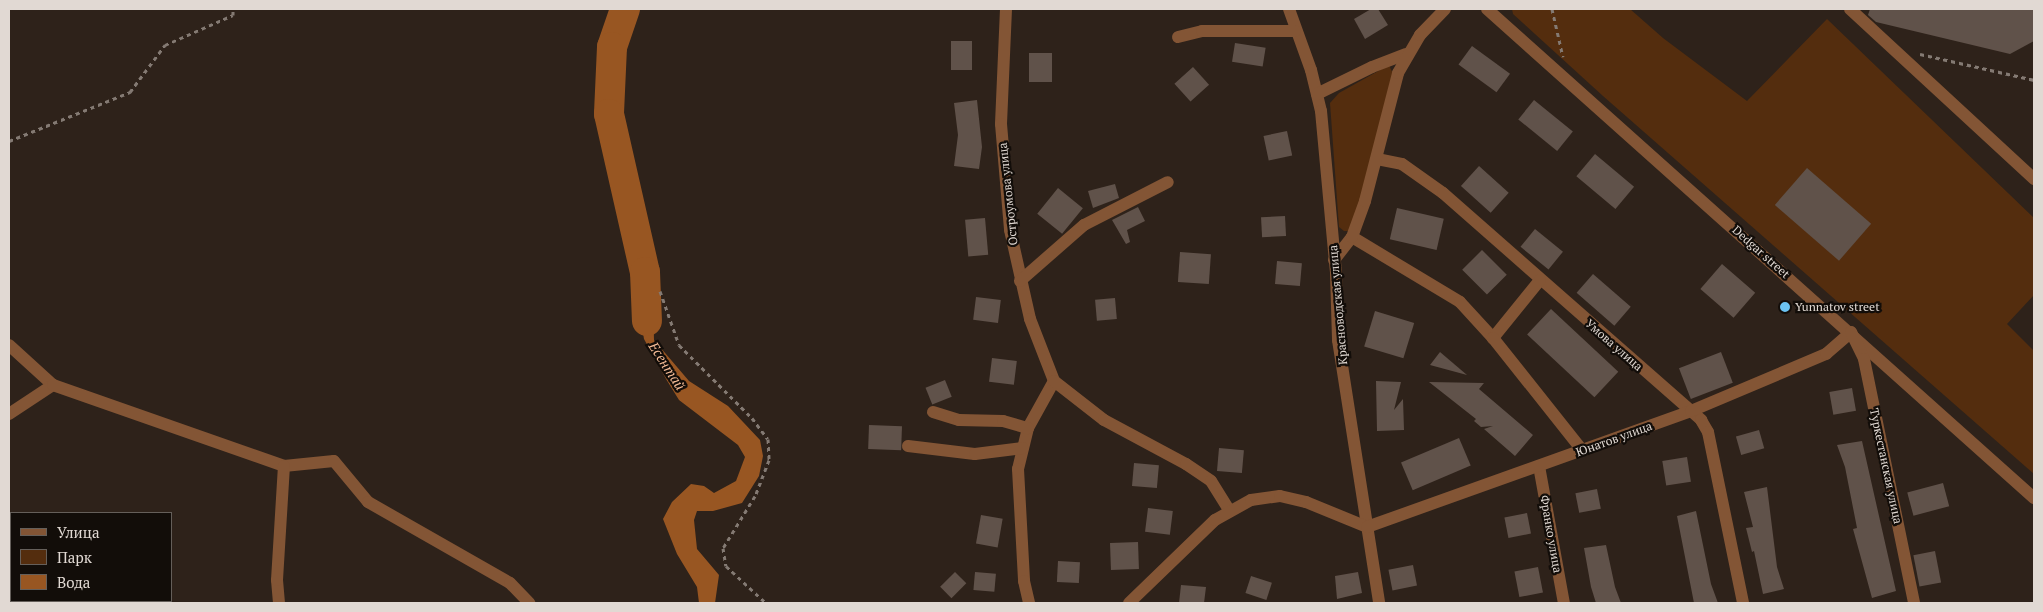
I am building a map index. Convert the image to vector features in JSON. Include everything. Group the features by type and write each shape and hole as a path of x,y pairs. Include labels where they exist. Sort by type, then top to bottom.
{"street":[{"name":"Остроумова улица","path":"1006,9 1001,124 1010,230 1030,319 1054,381"},
{"name":"Красноводская улица","path":"1289,9 1317,94 1334,260 1338,340 1379,603"},
{"path":"1334,260 1352,238 1377,159 1398,73 1406,54 1445,9"},
{"name":"Dedgar street","path":"1487,9 1851,332 2034,498"},
{"path":"1850,9 2034,179"},
{"path":"1178,37 1202,31 1295,31"},
{"path":"1317,94 1372,67 1406,54"},
{"name":"Умова улица","path":"1377,159 1402,164 1443,193 1691,411 1708,432 1743,603"},
{"path":"1020,281 1084,226 1168,182"},
{"path":"1352,238 1460,302 1493,338 1582,450"},
{"path":"1493,338 1540,280"},
{"name":"Юнатов улица","path":"1367,527 1691,411 1826,354 1851,332"},
{"name":"Туркестанская улица","path":"1851,332 1864,359 1914,603"},
{"path":"9,344 53,385 284,466 334,461 368,502 510,583 529,603"},
{"path":"1029,603 1024,581 1018,469 1028,428 1054,381 1104,420 1186,464 1211,481 1229,510"},
{"path":"9,414 53,385"},
{"path":"933,412 959,420 1003,421 1028,428"},
{"path":"908,446 975,454 1023,448"},
{"path":"279,603 277,580 284,466"},
{"name":"Франко улица","path":"1539,466 1564,603"},
{"path":"1129,603 1183,549 1229,510 1251,500 1280,496 1306,502 1367,527"}],"path":[{"path":"9,141 130,92 165,45 233,15 233,9"},
{"path":"1552,9 1568,80"},
{"path":"1891,47 2034,80"},
{"path":"660,291 679,345 752,418 768,439 769,460 755,496 722,548 726,566 766,603"}],"green space":[{"path":"1512,9 1630,9 1663,38 1747,101 1827,19 2034,218 2034,295 2007,324 2034,351 2034,474 1603,96 1513,14"},
{"path":"1389,65 1393,74 1368,181 1350,231 1344,231 1339,227 1330,103 1339,93"}],"water":[{"path":"640,279 648,281 653,303 654,340 689,381 728,406 760,440 763,456 759,476 742,503 713,511 697,511 694,520 697,549 719,575 715,603 699,603 697,587 677,554 663,519 672,502 691,484 704,486 714,493 736,481 745,457 738,445 679,400 666,379 644,339 639,310"}],"building":[{"path":"1371,9 1378,9 1388,25 1365,39 1354,19"},
{"path":"1870,9 2034,9 2034,41 2010,54 1876,22 1868,15"},
{"path":"951,41 972,41 972,70 951,70"},
{"path":"1235,43 1266,48 1263,67 1232,62"},
{"path":"1472,46 1510,74 1497,92 1458,65"},
{"path":"1029,53 1052,53 1052,82 1029,82"},
{"path":"1193,67 1209,85 1190,102 1174,84"},
{"path":"977,100 982,147 979,169 954,166 958,135 954,103"},
{"path":"1534,100 1573,131 1557,151 1518,119"},
{"path":"1287,131 1292,155 1269,160 1264,136"},
{"path":"1595,154 1634,187 1615,209 1576,176"},
{"path":"1479,166 1509,193 1491,213 1461,186"},
{"path":"1807,168 1871,224 1839,261 1775,205"},
{"path":"1115,184 1119,198 1093,208 1088,191"},
{"path":"1058,188 1083,208 1062,234 1037,214"},
{"path":"1138,207 1145,221 1127,230 1130,242 1126,244 1112,220"},
{"path":"1397,208 1444,219 1437,250 1390,239"},
{"path":"1285,216 1286,236 1262,237 1261,217"},
{"path":"985,218 988,255 968,257 965,220"},
{"path":"1535,229 1563,252 1549,270 1521,247"},
{"path":"1482,250 1507,275 1487,295 1462,270"},
{"path":"1180,252 1211,254 1209,284 1178,282"},
{"path":"1277,261 1302,263 1300,286 1275,284"},
{"path":"1722,264 1755,293 1734,318 1700,289"},
{"path":"1593,274 1631,307 1614,326 1577,293"},
{"path":"976,297 1001,300 998,323 973,320"},
{"path":"1115,298 1117,319 1097,321 1095,300"},
{"path":"1551,309 1618,372 1594,397 1527,335"},
{"path":"1375,311 1414,323 1403,358 1364,346"},
{"path":"1440,352 1467,375 1430,365"},
{"path":"1721,352 1733,383 1691,399 1679,368"},
{"path":"992,358 1017,361 1014,385 989,382"},
{"path":"945,380 952,397 932,405 926,388"},
{"path":"1376,381 1401,382 1394,410 1403,399 1404,430 1377,431"},
{"path":"1429,382 1484,383 1479,389 1533,435 1515,456 1484,429 1493,426 1481,427 1474,421 1476,419"},
{"path":"1852,388 1856,411 1833,415 1829,392"},
{"path":"869,425 902,426 901,450 868,449"},
{"path":"1759,430 1764,448 1741,455 1736,437"},
{"path":"1459,438 1471,466 1413,490 1401,463"},
{"path":"1862,441 1896,591 1872,598 1853,529 1857,528 1845,467 1837,445"},
{"path":"1219,448 1244,450 1242,473 1217,471"},
{"path":"1687,457 1691,482 1666,486 1662,461"},
{"path":"1134,463 1159,465 1157,488 1132,486"},
{"path":"1943,483 1949,506 1913,516 1907,493"},
{"path":"1767,487 1777,567 1784,589 1763,594 1754,551 1752,552 1746,528 1753,527 1744,492"},
{"path":"1597,489 1601,509 1579,513 1575,493"},
{"path":"1148,508 1173,511 1170,535 1145,532"},
{"path":"1696,511 1711,584 1718,603 1694,603 1677,516"},
{"path":"1527,513 1531,534 1508,538 1504,517"},
{"path":"981,515 1003,519 998,547 976,544"},
{"path":"1138,542 1139,569 1111,570 1110,543"},
{"path":"1606,545 1615,587 1621,603 1596,603 1591,587 1584,548"},
{"path":"1935,551 1941,582 1920,587 1913,555"},
{"path":"1058,561 1080,562 1079,583 1057,582"},
{"path":"1413,565 1417,586 1392,590 1388,570"},
{"path":"1538,567 1543,593 1519,597 1514,572"},
{"path":"955,572 966,583 951,598 940,587"},
{"path":"975,572 996,574 994,592 973,590"},
{"path":"1358,572 1362,593 1337,599 1335,576"},
{"path":"1251,576 1272,583 1266,600 1245,593"},
{"path":"1181,585 1206,587 1204,603 1179,603"}],"waterway":[{"name":"Есентай","path":"625,9 612,47 609,114 645,272 647,321"}],"place":[{"name":"Yunnatov street","path":"1785,307"}]}
